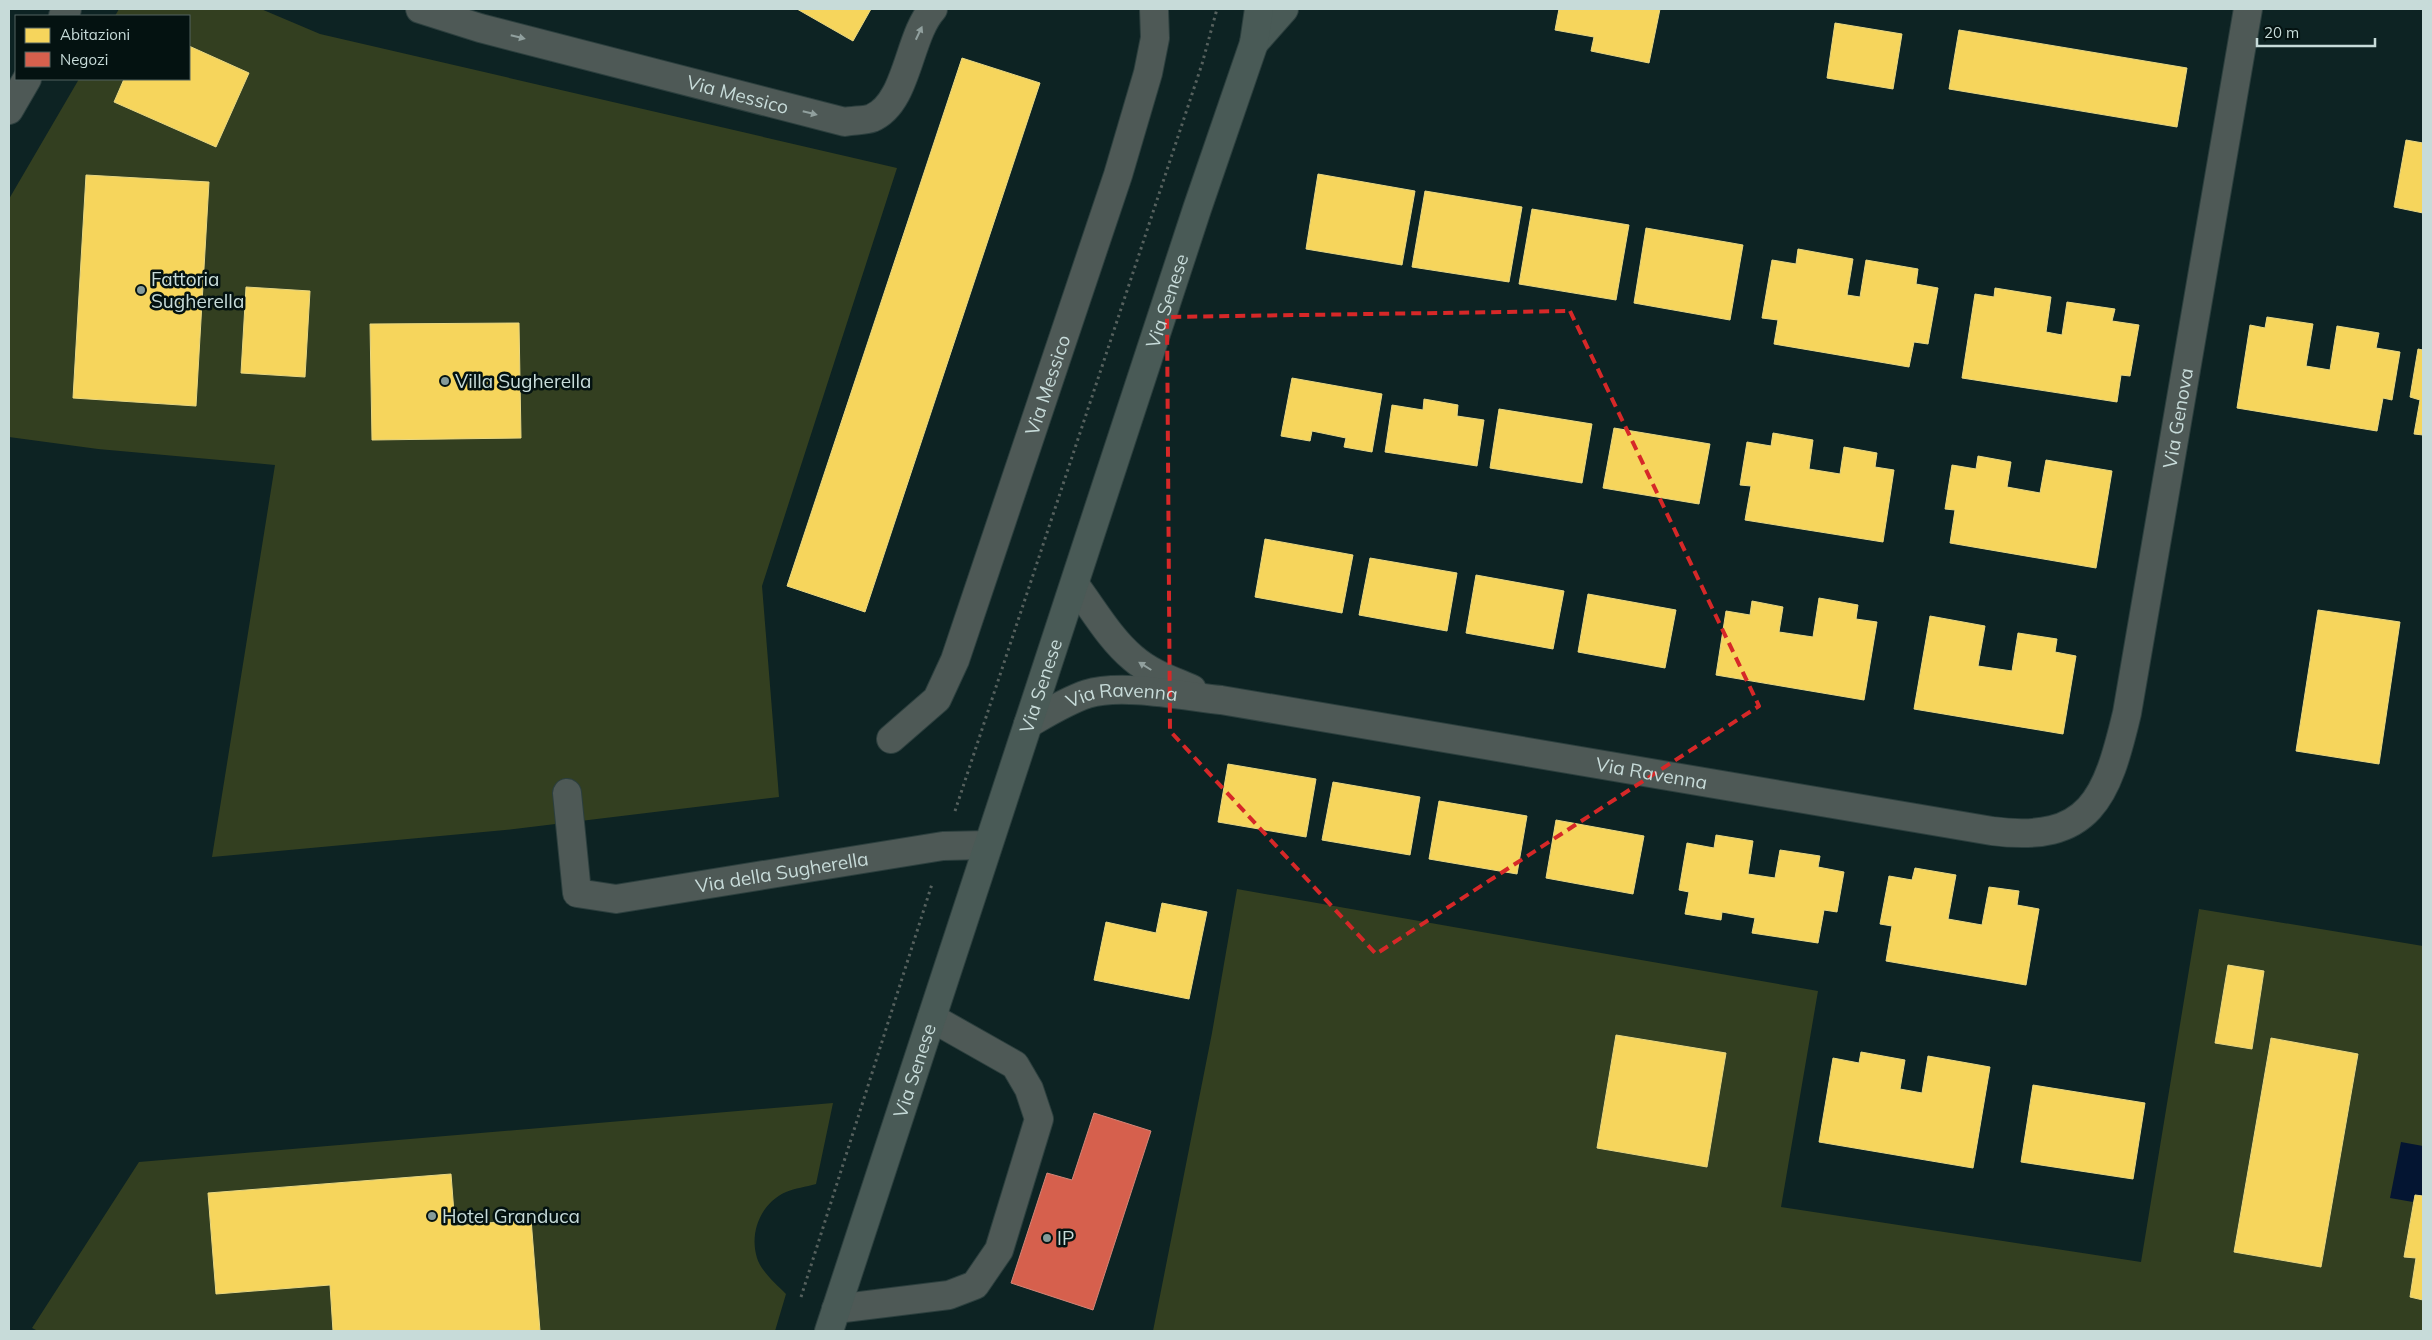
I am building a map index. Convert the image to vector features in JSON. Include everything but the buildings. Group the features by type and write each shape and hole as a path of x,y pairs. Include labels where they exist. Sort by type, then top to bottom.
{"main road":[{"name":"Via Senese","path":"832,1320 1194,219 1254,43 1259,9"},
{"name":"Via Senese","path":"1254,43 1284,9"}],"street":[{"name":"Via Messico","path":"420,9 485,18 845,122 872,118 887,107 902,80 913,45 926,17 933,9"},
{"name":"Via Messico","path":"891,739 937,699 955,660 1118,175 1148,73 1155,38 1154,9"},
{"name":"Via Genova","path":"2081,818 2105,784 2116,757 2127,712 2248,9"},
{"path":"9,110 26,80"},
{"name":"Via Ravenna","path":"1075,585 1115,639 1133,659 1161,676 1221,700"},
{"name":"Via Ravenna","path":"1028,724 1072,700 1100,691 1129,691 1221,700 1999,832 2021,834 2046,831 2081,818"},
{"name":"Via della Sugherella","path":"568,793 577,893 616,899 943,846 988,846"},
{"path":"832,1320 949,1295 975,1285 999,1250 1039,1119 1029,1088 1015,1065 932,1018"}],"path":[{"path":"799,1303 943,846 1202,64 1217,9"}],"highlighted area":[{"path":"1570,311 1759,706 1376,954 1170,731 1167,317"}],"green space":[{"path":"119,9 261,9 320,34 897,168 762,586 779,797 505,830 212,857 275,465 98,449 9,437 9,199 78,80 190,80 190,15 116,15"},
{"path":"1237,889 1818,991 1781,1207 2141,1262 2199,909 2423,946 2423,1331 1153,1331 1212,1033"},
{"name":"Hotel Granduca","path":"833,1103 816,1184 789,1191 777,1197 764,1211 756,1229 755,1248 759,1263 769,1277 786,1294 775,1331 38,1331 32,1328 139,1162"}],"water":[{"path":"2401,1142 2423,1146 2423,1196 2415,1195 2413,1202 2390,1198"}],"place":[{"name":"Fattoria Sugherella","path":"141,290"},
{"name":"Villa Sugherella","path":"445,381"},
{"name":"Hotel Granduca","path":"432,1216"},
{"name":"IP","path":"1047,1238"}]}
